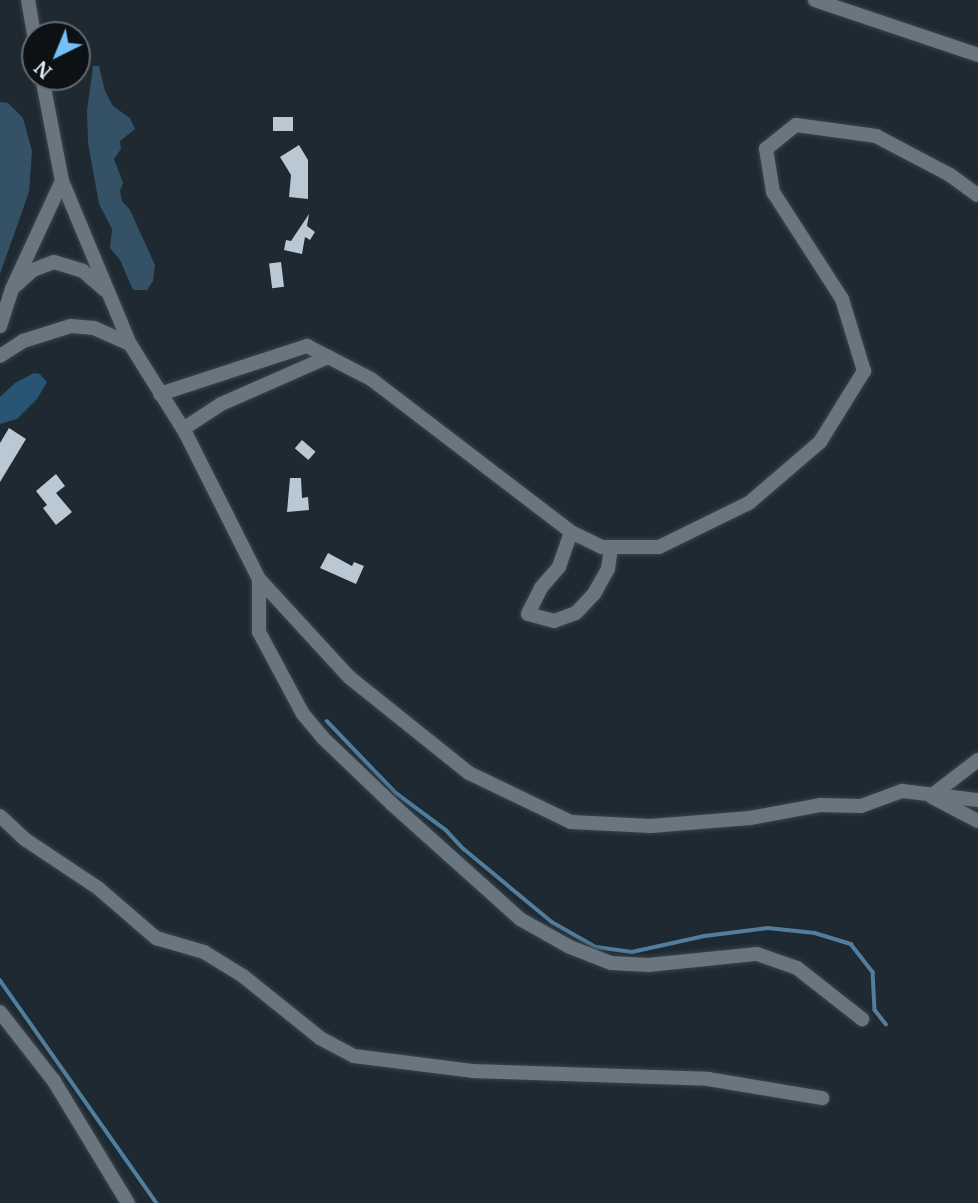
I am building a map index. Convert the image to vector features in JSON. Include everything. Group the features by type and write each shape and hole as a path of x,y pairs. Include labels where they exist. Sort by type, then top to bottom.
{"street":[{"path":"28,0 32,21"},
{"path":"815,0 978,55"},
{"path":"44,91 62,181 130,344 183,429 259,579 349,677 469,773 571,822 663,825 750,818 820,806 861,806 902,790 931,796 958,796 978,800"},
{"path":"160,394 307,346 372,379 571,532 602,547 659,547 749,503 820,442 864,372 842,299 773,192 766,149 796,125 876,136 950,175 978,195"},
{"path":"0,326 12,289 62,181"},
{"path":"12,289 33,270 54,262 83,271 108,293"},
{"path":"0,356 23,341 71,326 94,328 130,344"},
{"path":"183,429 221,404 328,357"},
{"path":"571,532 559,567 541,588 528,614 554,621 576,612 594,594 608,569 611,547"},
{"path":"259,579 259,632 303,714 323,738 392,804 520,919 570,947 611,963 648,965 757,954 797,968 862,1019"},
{"path":"931,796 978,760"},
{"path":"931,796 978,821"},
{"path":"0,816 26,840 98,888 156,938 204,952 252,983 320,1038 354,1056 472,1071 708,1079 822,1098"},
{"path":"0,1012 54,1081 128,1203"}],"shaded area":[{"path":"93,66 99,66 105,91 113,106 130,118 135,129 120,141 121,149 114,159 123,183 120,191 122,201 130,210 155,265 153,281 147,290 133,290 120,260 110,248 112,229 99,204 88,143 87,111"},
{"path":"0,102 8,103 23,118 32,151 29,192 0,274"},
{"path":"34,373 40,374 47,382 37,399 17,419 0,424 0,397 15,383"}],"building":[{"path":"273,117 293,117 293,131 273,131"},
{"path":"299,145 308,160 308,199 289,197 291,175 280,157"},
{"path":"309,214 307,226 315,232 310,240 305,237 302,254 284,250 286,240 291,241"},
{"path":"281,262 284,287 272,288 269,263"},
{"path":"9,428 26,439 0,482 0,443"},
{"path":"302,440 316,452 308,460 295,448"},
{"path":"56,474 65,486 56,493 72,512 56,525 43,508 47,505 36,491"},
{"path":"290,478 301,478 302,498 308,497 309,510 287,512"},
{"path":"328,553 352,566 354,562 364,566 356,584 320,568"}],"waterway":[{"path":"327,721 396,793 446,830 464,849 552,922 596,947 632,952 705,936 768,928 815,933 851,944 873,972 875,1010 886,1024"},
{"path":"0,980 157,1203"}]}
